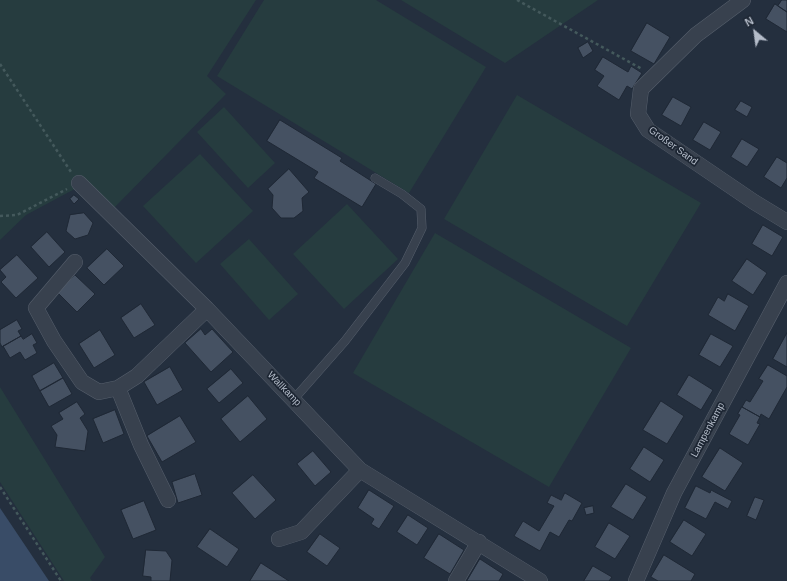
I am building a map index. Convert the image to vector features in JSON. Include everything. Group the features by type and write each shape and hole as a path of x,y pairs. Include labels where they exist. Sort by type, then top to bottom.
{"street":[{"name":"Großer Sand","path":"743,0 696,35 641,89 638,114 648,130 754,202 787,222"},
{"name":"Wallkamp","path":"79,183 207,309 360,470 540,581"},
{"path":"75,262 47,293 36,308 54,341 82,382 100,392 118,388 137,376 207,309"},
{"name":"Lampenkamp","path":"636,581 674,494 787,283"},
{"path":"118,388 141,445 168,500"},
{"path":"279,539 301,532 360,470"},
{"path":"456,581 479,542"}],"lane":[{"path":"294,399 345,341 404,263 422,228 421,209 402,194 375,178"}],"path":[{"path":"517,0 655,76"},
{"path":"0,64 79,183 17,215 0,216"},
{"path":"0,487 61,581"}],"green space":[{"path":"0,0 256,0 207,76 226,94 112,210 84,184 26,215 0,240"},
{"path":"264,0 376,0 486,67 409,193 217,76"},
{"path":"401,0 598,0 505,63"},
{"path":"517,95 701,203 627,326 444,219"},
{"path":"224,107 275,163 248,188 197,132"},
{"path":"200,154 253,211 196,263 143,206"},
{"path":"347,204 398,259 344,309 293,254"},
{"path":"435,233 631,348 549,487 353,373"},
{"path":"249,239 298,294 269,320 220,264"},
{"path":"0,387 105,557 90,578 92,581 64,581 0,482"}],"water":[{"path":"0,508 49,581 0,581"}],"building":[{"path":"782,0 787,0 787,12 778,6"},
{"path":"775,4 787,12 787,32 766,19"},
{"path":"647,23 670,37 654,64 631,51"},
{"path":"588,42 593,51 583,58 578,48"},
{"path":"603,57 628,72 631,66 642,73 632,89 627,86 619,100 597,86 604,76 595,70"},
{"path":"673,97 691,107 681,126 662,115"},
{"path":"741,101 752,107 747,117 735,110"},
{"path":"280,120 342,158 340,161 376,184 362,207 314,178 318,172 267,141"},
{"path":"704,122 721,132 710,150 693,140"},
{"path":"742,139 759,149 747,167 731,157"},
{"path":"777,157 787,163 787,178 781,188 764,177"},
{"path":"289,169 309,192 302,198 303,211 294,218 281,218 272,208 273,195 268,189"},
{"path":"74,195 79,199 74,204 70,199"},
{"path":"84,213 93,223 88,235 75,239 66,231 70,215"},
{"path":"763,225 783,237 772,256 752,244"},
{"path":"47,232 65,252 49,267 31,247"},
{"path":"107,249 124,266 104,285 87,268"},
{"path":"17,255 38,278 16,298 1,282 6,277 0,270"},
{"path":"747,259 767,273 753,295 732,281"},
{"path":"75,275 95,294 77,312 57,292"},
{"path":"728,294 749,306 735,331 708,315 718,297 724,301"},
{"path":"141,304 155,325 134,338 121,318"},
{"path":"17,320 22,329 18,331 21,336 2,347 0,343 0,330"},
{"path":"201,329 205,335 212,329 233,352 211,372 185,343"},
{"path":"100,330 115,355 94,368 79,344"},
{"path":"787,333 787,367 773,359"},
{"path":"32,334 37,343 33,345 37,353 25,360 20,352 10,358 3,346 21,336 23,339"},
{"path":"711,334 733,346 720,367 699,355"},
{"path":"54,363 63,378 40,391 32,376"},
{"path":"768,365 787,376 787,387 769,419 761,414 760,417 742,407 746,400 750,402 763,381 759,379"},
{"path":"170,367 183,390 157,405 144,382"},
{"path":"231,369 243,383 219,403 207,389"},
{"path":"689,375 713,390 701,410 677,395"},
{"path":"63,378 72,394 49,407 40,391"},
{"path":"248,396 267,419 240,442 221,419"},
{"path":"661,401 684,416 667,444 643,430"},
{"path":"77,402 85,414 80,418 88,431 85,451 55,447 57,435 51,426 63,419 59,413"},
{"path":"742,407 760,417 757,423 760,424 748,445 729,434 740,415 738,414"},
{"path":"115,410 124,434 103,443 93,419"},
{"path":"180,416 196,442 162,462 147,436"},
{"path":"644,447 664,460 650,482 630,469"},
{"path":"720,448 743,463 725,491 702,477"},
{"path":"313,451 331,472 315,486 297,464"},
{"path":"195,474 202,495 178,503 172,482"},
{"path":"253,475 276,500 255,519 232,493"},
{"path":"626,484 647,497 633,520 611,507"},
{"path":"696,486 710,493 711,490 732,501 728,509 715,502 706,519 685,508"},
{"path":"369,490 394,506 379,529 371,524 374,519 358,508"},
{"path":"565,493 582,503 572,521 569,520 559,537 550,532 540,551 514,536 523,521 539,531 554,506 547,503 551,495 561,500"},
{"path":"755,497 764,500 756,520 747,516"},
{"path":"144,501 156,530 133,539 121,510"},
{"path":"593,506 594,513 586,515 584,508"},
{"path":"408,515 428,528 417,545 397,532"},
{"path":"684,520 706,534 692,556 670,542"},
{"path":"609,523 630,536 615,559 595,547"},
{"path":"210,529 239,549 227,567 197,547"},
{"path":"320,534 340,548 327,566 307,552"},
{"path":"439,534 464,550 450,574 424,558"},
{"path":"146,550 166,551 172,560 170,581 151,581 151,577 143,576"},
{"path":"664,555 695,574 691,581 658,581 651,577"},
{"path":"480,559 503,574 499,581 467,581"},
{"path":"261,563 289,581 250,581"},
{"path":"593,566 612,577 609,581 584,581"}]}
